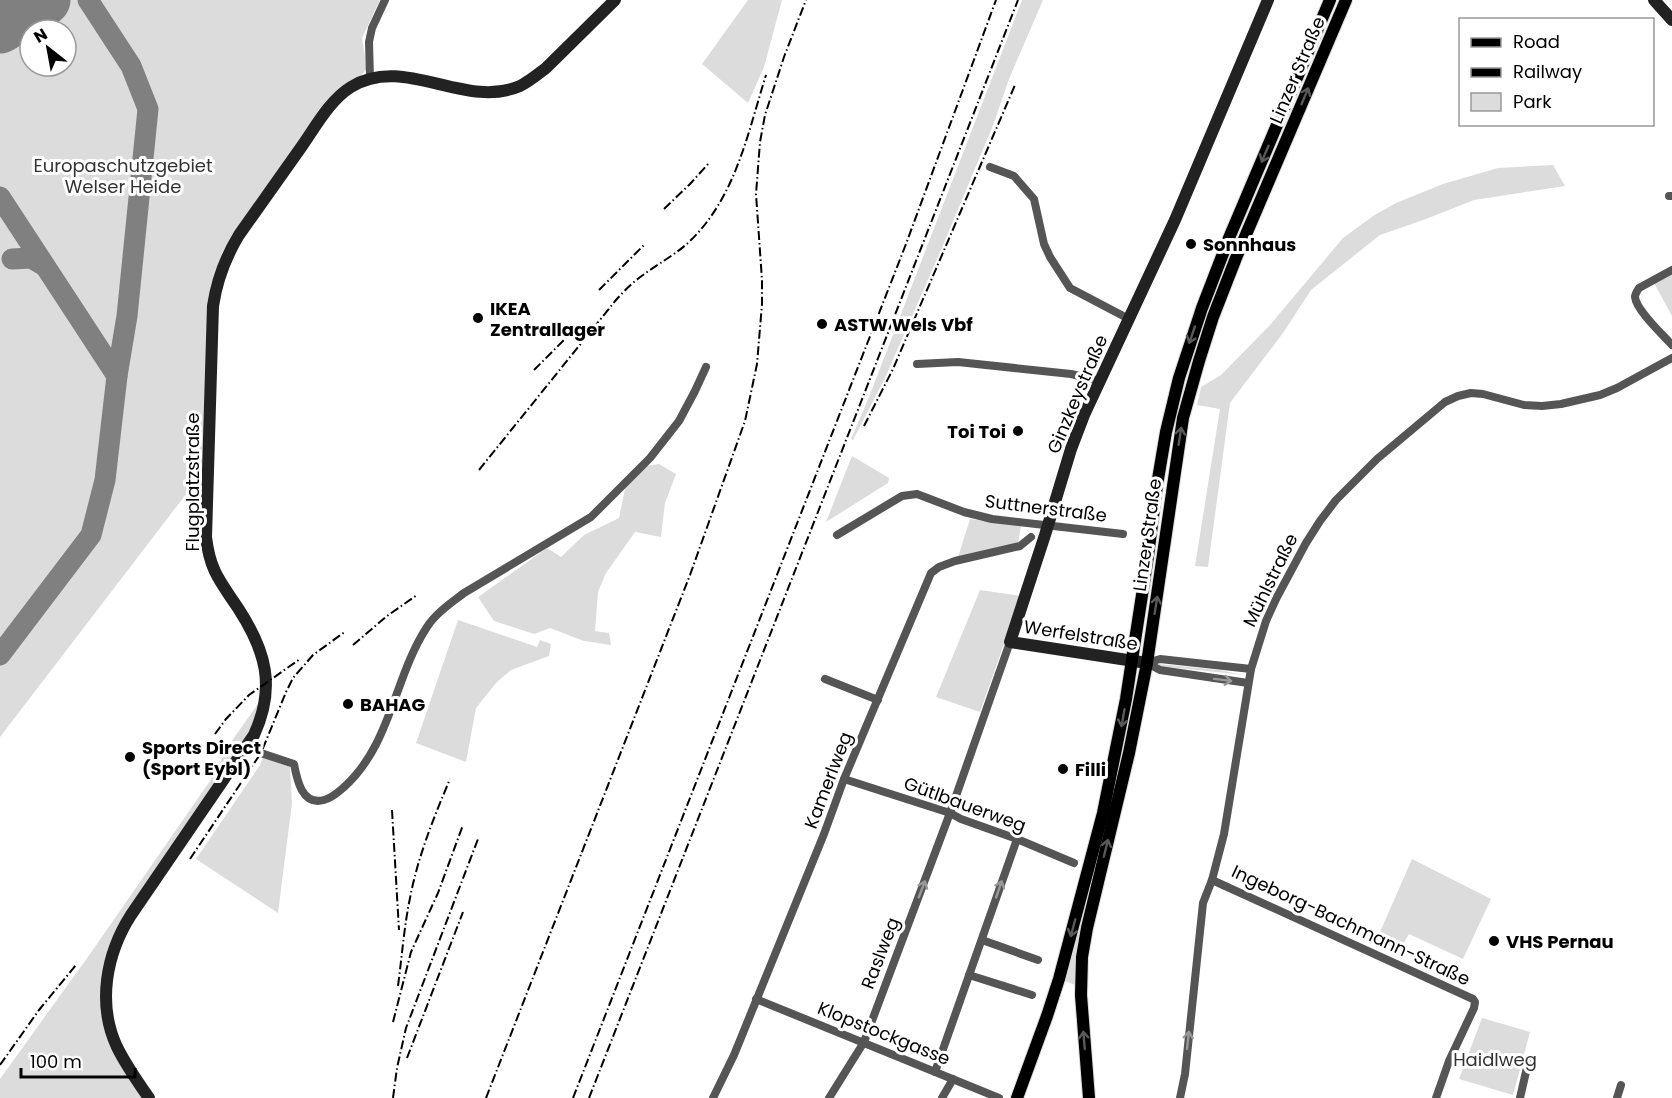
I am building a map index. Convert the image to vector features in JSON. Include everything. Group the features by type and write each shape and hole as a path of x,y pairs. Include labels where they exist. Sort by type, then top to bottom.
{"main road":[{"name":"Linzer Straße","path":"1017,1098 1059,979 1105,803 1133,661 1166,432 1186,352 1229,238 1330,0"},
{"name":"Linzer Straße","path":"1089,1098 1081,995 1082,957 1129,753 1147,663 1183,418 1198,361 1236,258 1346,0"}],"street":[{"path":"385,0 372,28 369,42 370,78 393,75 480,92 506,90 534,78 615,0"},
{"name":"Ginzkeystraße","path":"950,813 1010,642 1071,449 1084,415 1175,220 1268,0"},
{"path":"1654,0 1672,20"},
{"name":"Flugplatzstraße","path":"149,1098 128,1068 116,1045 111,1028 106,989 112,954 127,922 246,748 261,721 267,687 259,647 212,568 208,555 206,537 213,306 216,285 225,259 239,235 327,110 345,91 370,78"},
{"path":"990,167 1014,176 1034,199 1044,244 1070,288 1129,319"},
{"path":"1672,270 1640,288 1635,298 1643,314 1672,345"},
{"name":"Mühlstraße","path":"1180,1098 1185,1074 1203,903 1212,880 1224,834 1251,669 1263,628 1277,597 1320,521 1336,500 1377,459 1445,402 1458,396 1477,393 1524,405 1561,404 1617,388 1672,358"},
{"path":"917,364 958,362 1071,374 1100,381"},
{"path":"246,748 294,764 304,795 311,800 330,799 348,784 363,766 385,727 412,653 428,625 464,594 591,517 650,458 679,422 706,367"},
{"name":"Suttnerstraße","path":"837,535 902,496 917,494 992,519 1123,534"},
{"name":"Kamerlweg","path":"713,1098 734,1055 821,842 844,779 931,573 955,561 1020,546 1031,537"},
{"name":"Werfelstraße","path":"1010,642 1147,663 1160,670 1248,683"},
{"name":"Werfelstraße","path":"1147,663 1160,659 1251,669"},
{"path":"825,679 878,700"},
{"name":"Gütlbauerweg","path":"844,779 950,813 1074,863"},
{"name":"Raslweg","path":"829,1098 864,1042 950,813"},
{"path":"934,1072 1017,839"},
{"name":"Ingeborg-Bachmann-Straße","path":"1212,880 1415,971 1475,1002 1449,1061 1436,1098"},
{"path":"982,940 1038,960"},
{"path":"969,975 1032,995"},
{"name":"Klopstockgasse","path":"756,999 999,1098"},
{"path":"1520,1098 1528,1063"},
{"path":"942,1098 952,1079"},
{"path":"1617,1098 1621,1085"}],"green space":[{"name":"Europaschutzgebiet Welser Heide","path":"0,0 380,0 362,38 366,69 361,76 348,83 248,212 222,253 211,289 204,493 190,489 0,737"},
{"path":"748,0 782,0 764,67 748,103 702,64"},
{"path":"1022,0 1043,0 941,250 885,378 853,440 851,439"},
{"path":"1553,165 1565,186 1474,200 1380,235 1311,290 1283,333 1230,403 1208,567 1195,566 1220,409 1197,405 1201,387 1221,375 1270,325 1343,238 1373,216 1396,203 1443,184 1498,168"},
{"path":"1672,272 1672,316 1654,283"},
{"path":"852,456 889,478 888,483 826,522"},
{"path":"659,464 676,474 665,503 661,537 635,532 606,573 598,592 595,631 609,633 611,645 584,641 550,628 534,634 494,621 478,597 547,548 561,557 584,535 619,518 626,484 646,466"},
{"path":"970,519 1021,526 1018,543 958,557"},
{"path":"980,590 1021,596 980,712 936,697"},
{"path":"458,620 537,647 540,640 551,644 549,656 511,670 496,683 476,708 466,762 416,743"},
{"path":"1159,664 1219,670 1244,675 1159,666"},
{"path":"260,701 249,736 130,907 112,938 105,962 101,1008 142,1098 0,1098 0,1079 210,781 231,742"},
{"path":"263,757 290,767 292,803 278,913 196,859 260,765"},
{"path":"1412,859 1491,899 1463,959 1409,934 1399,951 1376,941"},
{"path":"1091,875 1094,875 1077,957 1075,985 1065,981"},
{"name":"Haidlweg","path":"1482,1018 1530,1032 1513,1095 1459,1079"}],"taxiway":[{"path":"88,0 131,66 148,109 127,316 117,376"},
{"path":"0,197 117,376 105,480 91,535 0,655"},
{"path":"12,259 31,258 43,265"}],"runway":[{"path":"0,28 45,0"}],"railway":[{"path":"486,1098 690,575 745,421 757,364 762,304 756,194 760,142 765,115 806,0"},
{"path":"573,1098 906,244 996,0"},
{"path":"589,1098 1018,0"},
{"path":"479,470 619,297 639,278 686,245 706,223 719,204 739,162 766,75"},
{"path":"864,426 893,369 1015,85"},
{"path":"664,209 709,163"},
{"path":"599,290 645,244"},
{"path":"534,370 580,324"},
{"path":"353,645 387,616 417,595"},
{"path":"190,859 261,753 293,678 313,655 346,631"},
{"path":"215,734 249,695 300,659"},
{"path":"398,986 413,882 427,837 450,779"},
{"path":"392,810 399,930"},
{"path":"393,1022 411,952 438,893 463,825"},
{"path":"393,1098 406,1028 478,839"},
{"path":"407,1058 463,912"},
{"path":"0,1065 39,1010 76,965"}],"place":[{"name":"Sonnhaus","path":"1191,244"},
{"name":"IKEA Zentrallager","path":"478,318"},
{"name":"ASTW Wels Vbf","path":"822,324"},
{"name":"Toi Toi","path":"1018,431"},
{"name":"BAHAG","path":"348,704"},
{"name":"Sports Direct (Sport Eybl)","path":"130,757"},
{"name":"Filli","path":"1063,769"},
{"name":"VHS Pernau","path":"1494,941"}]}
